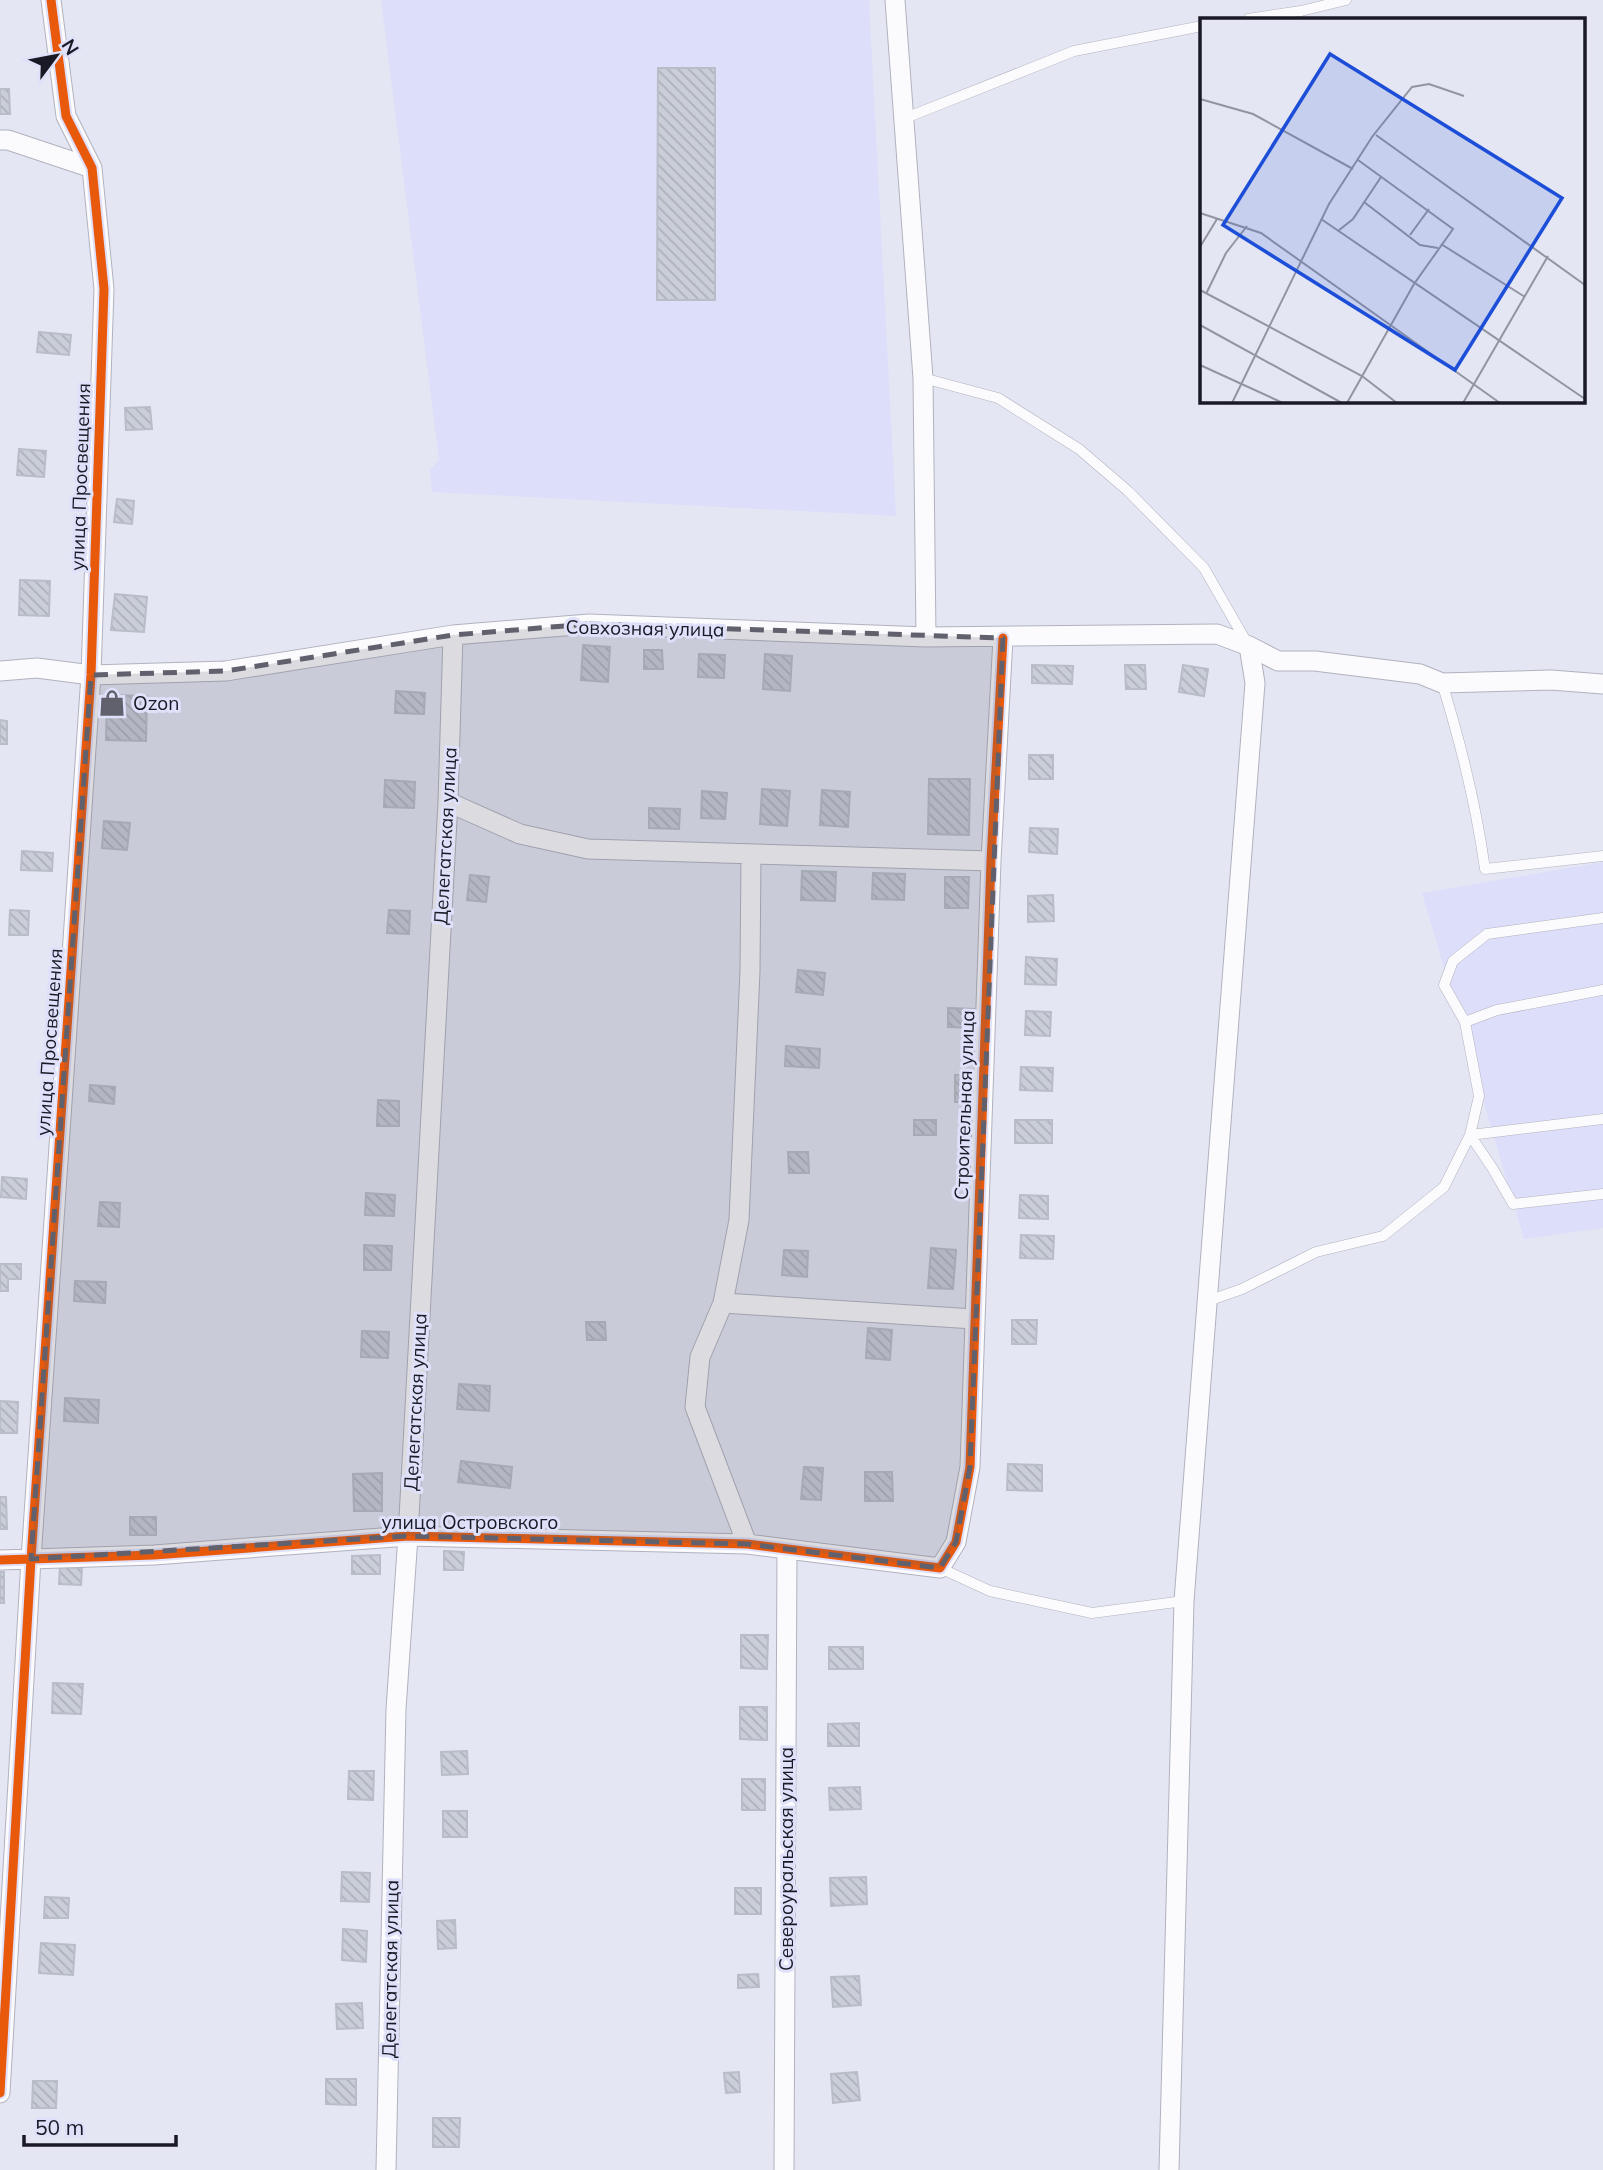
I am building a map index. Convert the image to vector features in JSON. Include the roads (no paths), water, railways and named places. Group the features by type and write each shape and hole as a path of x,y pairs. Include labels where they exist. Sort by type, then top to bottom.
{"street":[{"name":"улица Просвещения","path":"0,2093 31,1559 91,675 104,289 92,168 66,116 51,0"},
{"path":"895,0 923,378 926,637"},
{"path":"0,140 8,140 92,168"},
{"name":"Совхозная улица","path":"0,671 37,668 91,675 226,671 453,635 589,624 926,637 1217,634 1250,646 1278,661 1315,661 1420,674 1442,683 1551,680 1603,684"},
{"name":"Делегатская улица","path":"386,2170 396,1709 448,802 453,635"},
{"name":"Строительная улица","path":"940,1568 956,1542 970,1467 991,861 1003,638"},
{"path":"1169,2170 1172,1966 1184,1601 1255,683 1250,646"},
{"path":"448,802 520,834 588,849 991,861"},
{"path":"747,1544 695,1407 700,1357 723,1303 739,1220 750,971 751,854"},
{"path":"723,1303 974,1319"},
{"name":"улица Островского","path":"0,1560 153,1555 408,1536 747,1544 940,1568"},
{"name":"Североуральская улица","path":"784,2170 787,1549"}],"lane":[{"path":"1255,18 1346,0"},
{"path":"904,119 1074,51 1200,26"},
{"path":"923,378 998,398 1079,449 1128,491 1204,568 1250,646"},
{"path":"1442,683 1472,791 1485,869 1603,856"},
{"path":"1208,1301 1242,1289 1316,1252 1383,1236 1444,1186 1470,1135 1479,1097 1465,1023 1444,985 1454,961 1487,934 1603,918"},
{"path":"1465,1023 1497,1010 1603,990"},
{"path":"1470,1135 1603,1119"},
{"path":"1470,1135 1513,1204 1603,1194"},
{"path":"940,1568 990,1591 1092,1613 1184,1601"}],"place":[{"name":"Ozon","path":"112,703"}]}
